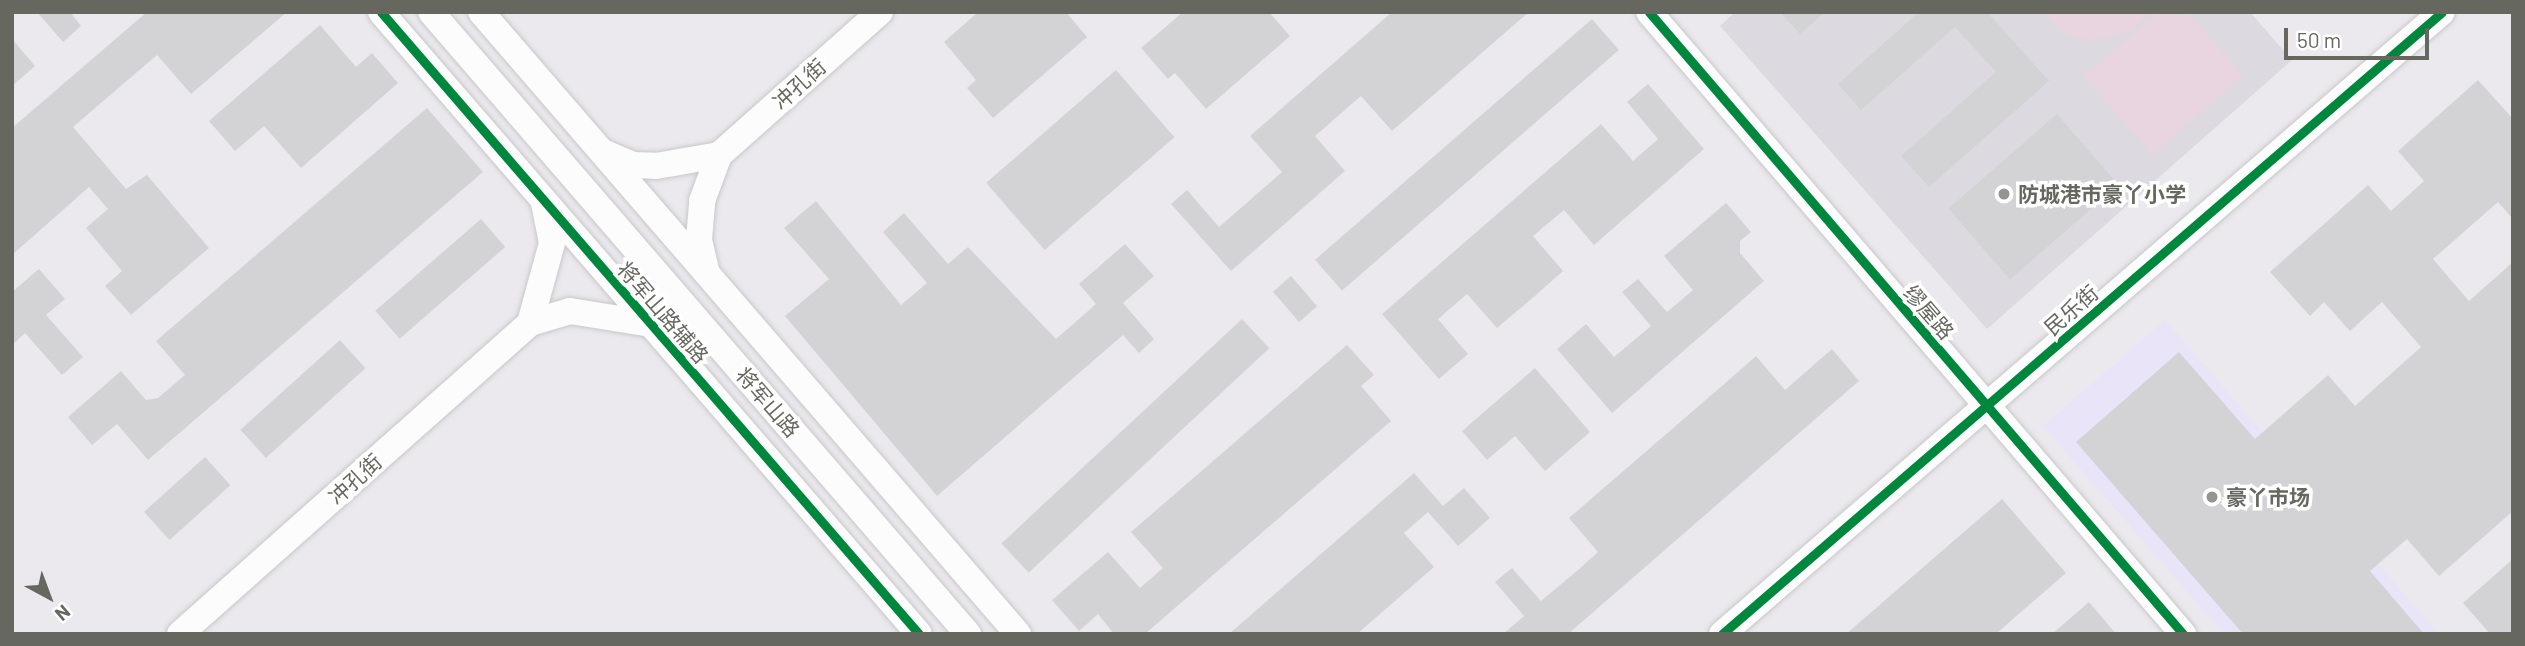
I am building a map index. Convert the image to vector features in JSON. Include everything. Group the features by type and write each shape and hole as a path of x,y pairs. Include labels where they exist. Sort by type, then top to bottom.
{"street":[{"name":"将军山路辅路","path":"381,12 919,634"},
{"path":"431,12 467,112"},
{"path":"431,12 524,62"},
{"name":"将军山路","path":"431,12 968,634"},
{"path":"481,12 1018,634"},
{"name":"冲孔街","path":"707,274 699,239 702,201 719,155 880,12"},
{"name":"缪屋路","path":"1649,12 2183,634"},
{"name":"民乐街","path":"1722,634 2442,12"},
{"path":"602,152 634,165 656,166 719,155"},
{"path":"530,323 552,243 544,201"},
{"name":"冲孔街","path":"180,634 530,323 570,311 651,324"},
{"path":"793,373 811,451"},
{"path":"740,427 811,451"}],"shaded area":[{"name":"防城港市豪丫小学","path":"1735,12 2250,12 2292,60 1987,329 1720,26"},
{"path":"2041,12 2151,12 2129,32 2092,41 2066,35"},
{"path":"2157,12 2187,12 2243,75 2153,155 2084,77"},
{"name":"豪丫市场","path":"2165,320 2439,634 2224,634 2043,426"}],"building":[{"path":"37,12 70,12 81,26 63,42"},
{"path":"147,12 287,12 191,94 157,55 73,127 126,189 147,175 209,248 131,315 105,286 122,271 86,228 108,209 89,187 12,255 12,128"},
{"path":"978,12 1066,12 1087,37 993,118 967,88 976,80 944,42"},
{"path":"1183,12 1269,12 1290,36 1206,109 1175,73 1168,79 1141,48"},
{"path":"1392,12 1529,12 1392,131 1361,96 1315,136 1345,171 1231,271 1171,204 1187,190 1219,227 1282,172 1250,136"},
{"path":"1780,12 1825,12 1800,34"},
{"path":"1919,12 1987,12 2049,81 1929,187 1901,156 1996,72 1955,27 1861,110 1838,84"},
{"path":"1592,19 1619,50 1342,291 1315,260"},
{"path":"320,25 356,67 372,53 398,83 301,168 264,126 235,151 209,121"},
{"path":"12,39 35,66 12,86"},
{"path":"1116,70 1174,137 1045,250 986,183"},
{"path":"2478,80 2513,119 2513,219 2498,202 2433,259 2469,301 2513,262 2513,511 2439,576 2407,539 2370,571 2424,634 2243,634 2076,442 2179,352 2255,439 2328,375 2355,406 2421,347 2382,302 2350,331 2324,302 2310,316 2270,272 2368,185 2391,211 2424,181 2398,151"},
{"path":"1648,84 1704,149 1594,245 1564,210 1533,236 1563,271 1497,328 1467,294 1438,319 1468,354 1439,379 1382,314 1601,124 1633,161 1658,139 1627,102"},
{"path":"427,108 483,172 148,460 117,424 92,445 68,417 121,371 146,400 158,398 185,375 156,341"},
{"path":"2057,114 2119,185 2010,279 1948,208"},
{"path":"816,201 901,305 927,283 883,232 904,213 948,264 968,247 1056,339 1096,304 1079,284 1125,244 1154,276 1123,303 1154,339 1139,353 1123,335 937,496 785,316 829,279 784,228"},
{"path":"1726,203 1751,232 1740,241 1740,253 1764,281 1612,413 1557,349 1586,324 1614,357 1651,326 1622,292 1638,279 1667,312 1693,290 1664,256"},
{"path":"481,219 505,247 400,339 375,311"},
{"path":"39,269 65,299 46,315 83,357 62,375 25,333 12,345 12,292"},
{"path":"1291,276 1317,306 1299,322 1273,292"},
{"path":"1242,319 1269,348 1029,573 1001,543"},
{"path":"340,340 365,368 266,458 240,430"},
{"path":"1347,345 1374,375 1361,386 1391,421 1145,634 1114,634 1098,614 1079,631 1052,600 1108,552 1140,588 1163,568 1131,532"},
{"path":"1832,349 1859,381 1568,634 1503,634 1524,616 1495,582 1512,568 1541,601 1598,552 1569,518 1756,356 1785,390"},
{"path":"1535,368 1590,432 1545,471 1515,436 1487,460 1462,431"},
{"path":"205,457 230,485 169,540 144,512"},
{"path":"1414,473 1443,506 1464,488 1490,518 1458,546 1428,512 1404,533 1434,567 1357,634 1229,634"},
{"path":"2002,499 2066,573 1996,634 1846,634"},
{"path":"2513,559 2513,634 2490,634 2463,603"},
{"path":"2089,602 2116,634 2052,634"}],"cycle path":[{"path":"381,12 919,634"},
{"path":"1649,12 2183,634"},
{"path":"1722,634 2442,12"}],"place":[{"name":"防城港市豪丫小学","path":"2004,194"},
{"name":"豪丫市场","path":"2212,497"}]}
